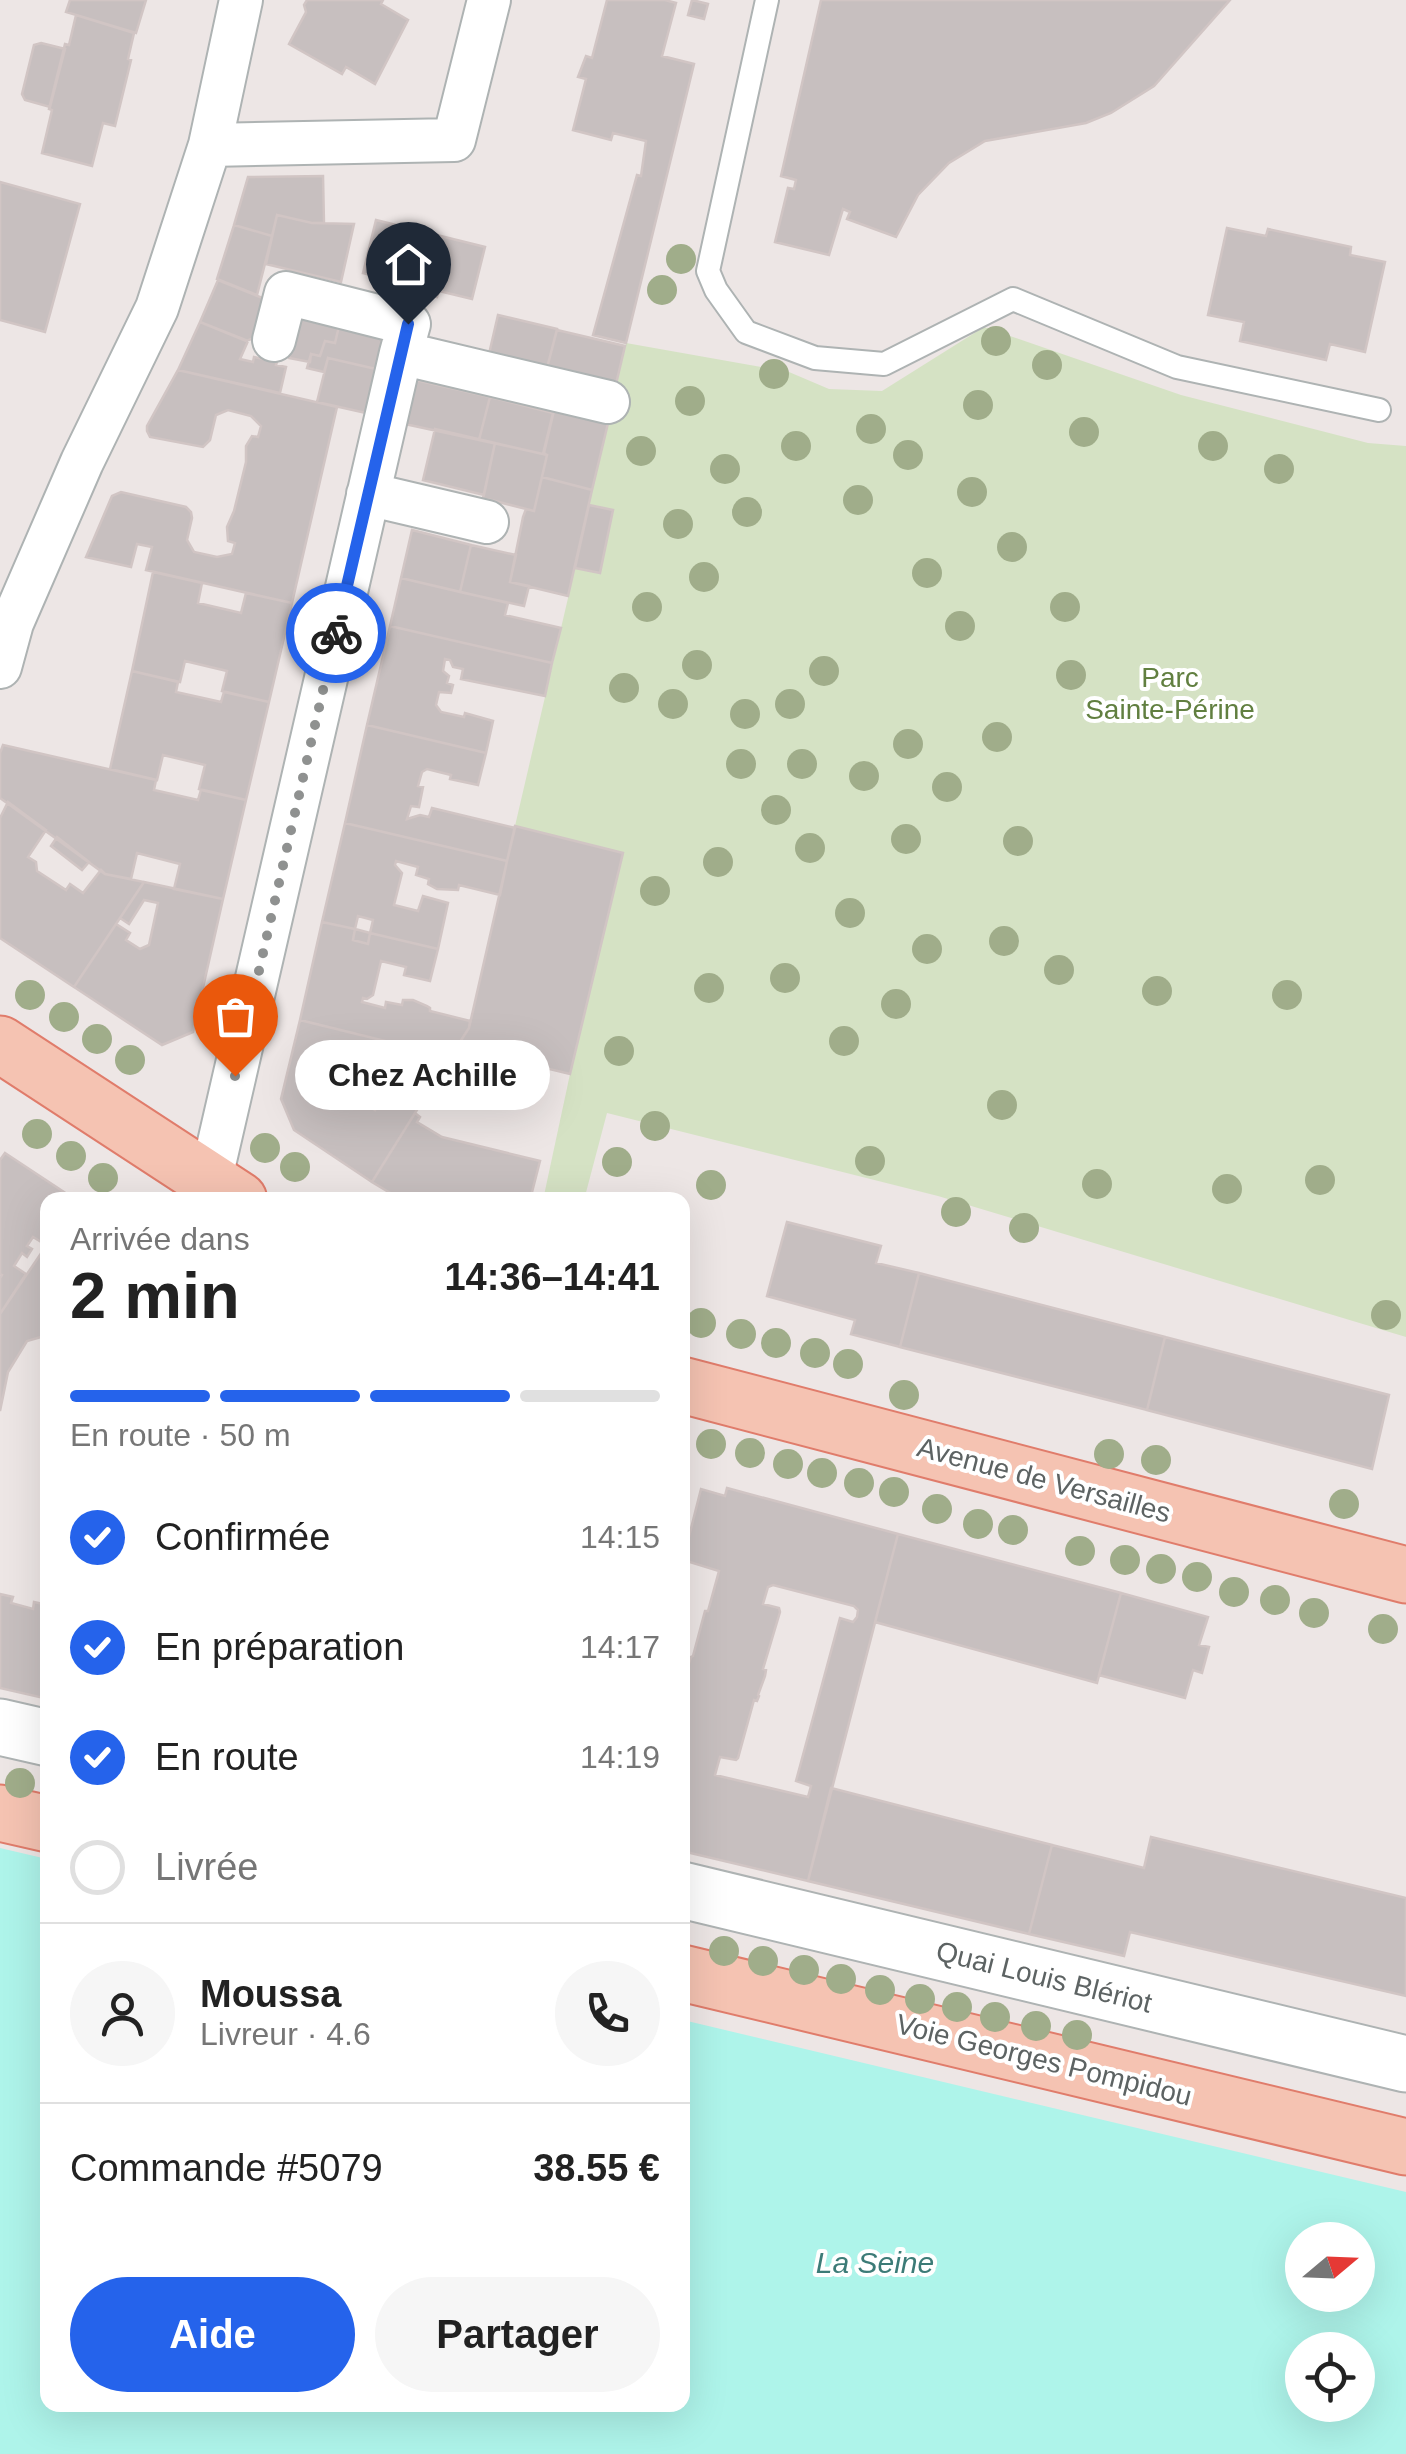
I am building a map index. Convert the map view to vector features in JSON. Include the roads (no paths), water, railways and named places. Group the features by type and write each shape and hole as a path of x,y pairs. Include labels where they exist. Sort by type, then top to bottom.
{"main road":[{"path":"0,1044 225,1191"},
{"name":"Avenue de Versailles","path":"690,1386 1406,1575"},
{"path":"0,1814 40,1822"},
{"name":"Voie Georges Pompidou","path":"690,1975 1406,2147"}],"street":[{"path":"0,667 12,623 82,462 157,308 210,145 241,0"},
{"path":"210,145 454,140 489,0"},
{"path":"225,1191 368,494 408,324 286,293 274,340"},
{"path":"402,353 608,402"},
{"path":"368,494 487,522"},
{"path":"0,1727 40,1736"},
{"name":"Quai Louis Blériot","path":"690,1892 1406,2064"}],"lane":[{"path":"767,0 708,271 716,290 746,332 815,358 884,364 1013,298 1178,367 1378,410"}],"water":[{"name":"La Seine","path":"0,1848 40,1857 40,2412 690,2412 690,2022 1406,2192 1406,2454 0,2454"}],"place":[{"name":"Chez Achille","path":"235,1076"}],"park label":[{"name":"Parc Sainte-Périne","path":"1170,693"}]}
